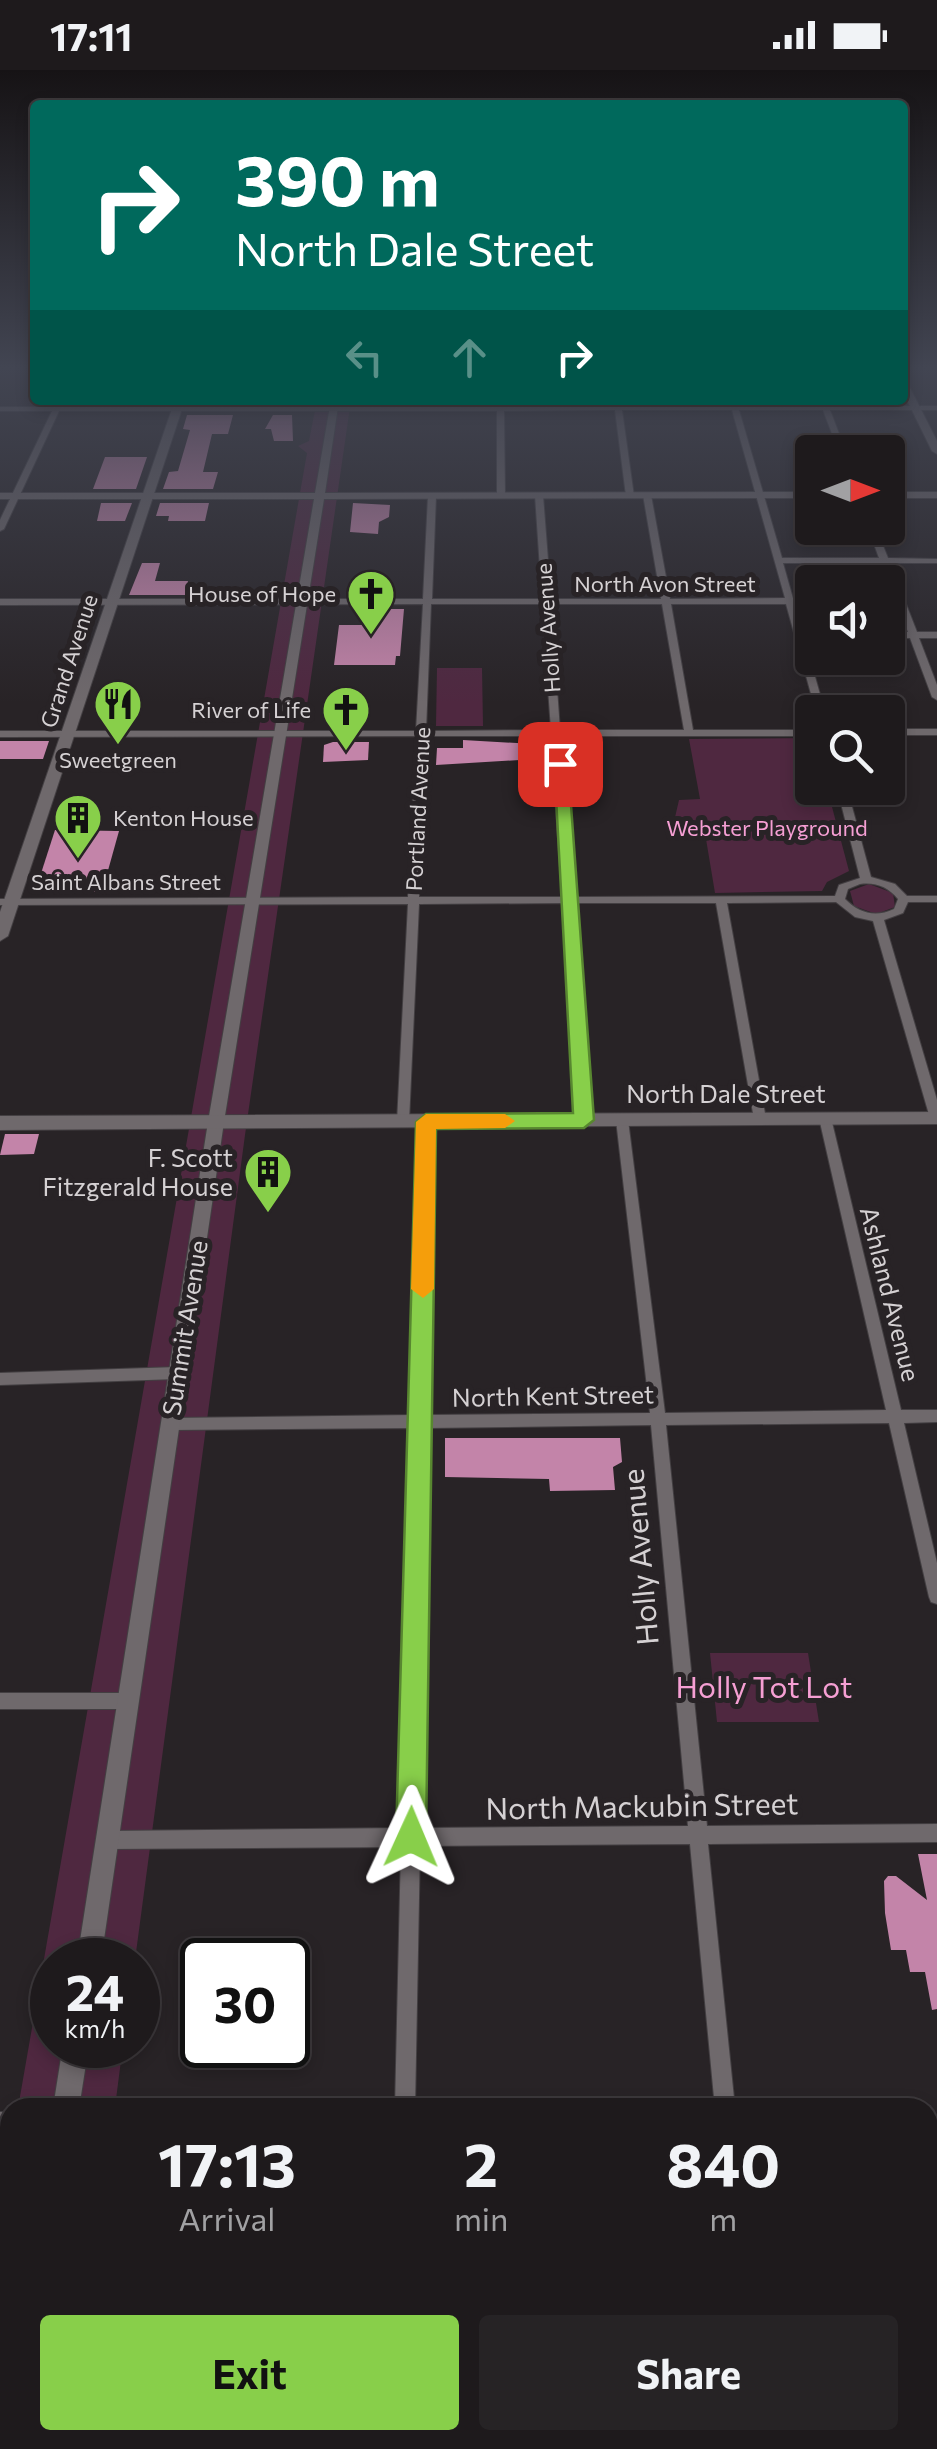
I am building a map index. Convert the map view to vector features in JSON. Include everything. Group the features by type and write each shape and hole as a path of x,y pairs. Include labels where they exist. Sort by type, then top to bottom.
{"main road":[{"name":"Grand Avenue","path":"0,936 6,902 68,734 153,481"},
{"name":"North Dale Street","path":"0,1123 937,1118"}],"street":[{"path":"0,529 23,481"},
{"name":"Summit Avenue","path":"92,1938 216,1122 321,481"},
{"path":"501,481 501,496"},
{"path":"628,481 630,496"},
{"path":"756,481 795,620"},
{"name":"Holly Avenue","path":"540,495 584,1120"},
{"path":"0,496 795,495"},
{"path":"905,495 937,495"},
{"name":"Portland Avenue","path":"403,1122 432,496"},
{"path":"647,496 689,733"},
{"path":"879,545 937,697"},
{"path":"778,560 937,561"},
{"name":"North Avon Street","path":"0,602 790,601"},
{"path":"905,635 937,635"},
{"path":"0,734 795,732"},
{"path":"905,732 937,732"},
{"path":"846,805 866,879"},
{"path":"904,899 899,911 878,918 855,914 839,899 843,887 866,879 890,885 904,899 937,899"},
{"name":"Saint Albans Street","path":"6,902 839,899"},
{"path":"721,900 760,1119"},
{"path":"878,918 937,1118"},
{"name":"Ashland Avenue","path":"825,1118 937,1597"},
{"name":"Holly Avenue","path":"622,1120 658,1420 724,2098"},
{"path":"405,2098 426,1122"},
{"path":"0,1378 177,1372"},
{"name":"North Kent Street","path":"170,1424 937,1416"},
{"path":"0,1701 128,1701"},
{"name":"North Mackubin Street","path":"107,1840 698,1832 937,1833"},
{"path":"68,2098 72,2068"}],"green space":[{"path":"302,481 339,481 245,1135 138,1938 48,1938"},
{"path":"437,668 482,668 483,726 436,726"},
{"name":"Webster Playground","path":"795,738 795,805 832,805 849,871 827,882 822,891 715,893 703,821 698,821 699,826 673,826 679,800 700,799 689,739"},
{"path":"869,884 893,893 895,907 876,914 854,906 850,891"},
{"name":"Holly Tot Lot","path":"710,1653 808,1653 819,1722 717,1722"},
{"path":"30,2039 30,2068 120,2068 116,2098 20,2098"}],"building":[{"path":"96,481 139,481 136,489 93,489"},
{"path":"166,481 215,481 213,489 163,489"},
{"path":"101,503 132,503 125,521 97,521"},
{"path":"160,503 209,503 205,521 168,521 169,516 156,516"},
{"path":"353,503 390,505 389,517 379,522 378,534 350,532"},
{"path":"142,563 160,563 155,581 188,581 185,595 129,595"},
{"name":"House of Hope","path":"366,609 404,609 400,656 396,656 395,665 334,665 339,625 365,625"},
{"path":"463,740 534,744 535,759 436,765 437,748 463,748"},
{"path":"0,741 49,741 43,759 0,759"},
{"name":"River of Life","path":"369,742 368,760 323,762 324,745"},
{"name":"Kenton House","path":"55,830 119,831 102,892 35,892"},
{"path":"5,1134 39,1134 34,1154 0,1155"},
{"path":"445,1438 620,1438 622,1462 613,1467 615,1490 550,1491 549,1479 445,1477"},
{"path":"918,1854 937,1854 937,2009 932,2010 925,1972 910,1972 906,1950 891,1950 885,1913 884,1881 888,1876 896,1876 927,1900"}],"slow traffic":[{"path":"423,1289 426,1122 505,1121"}],"place":[{"name":"House of Hope","path":"371,636"},
{"name":"Sweetgreen","path":"118,746"},
{"name":"River of Life","path":"346,752"},
{"name":"Kenton House","path":"78,860"},
{"name":"F. Scott Fitzgerald House","path":"268,1214"}],"route":[{"path":"411,1837 426,1122 584,1120 560,764"}]}
